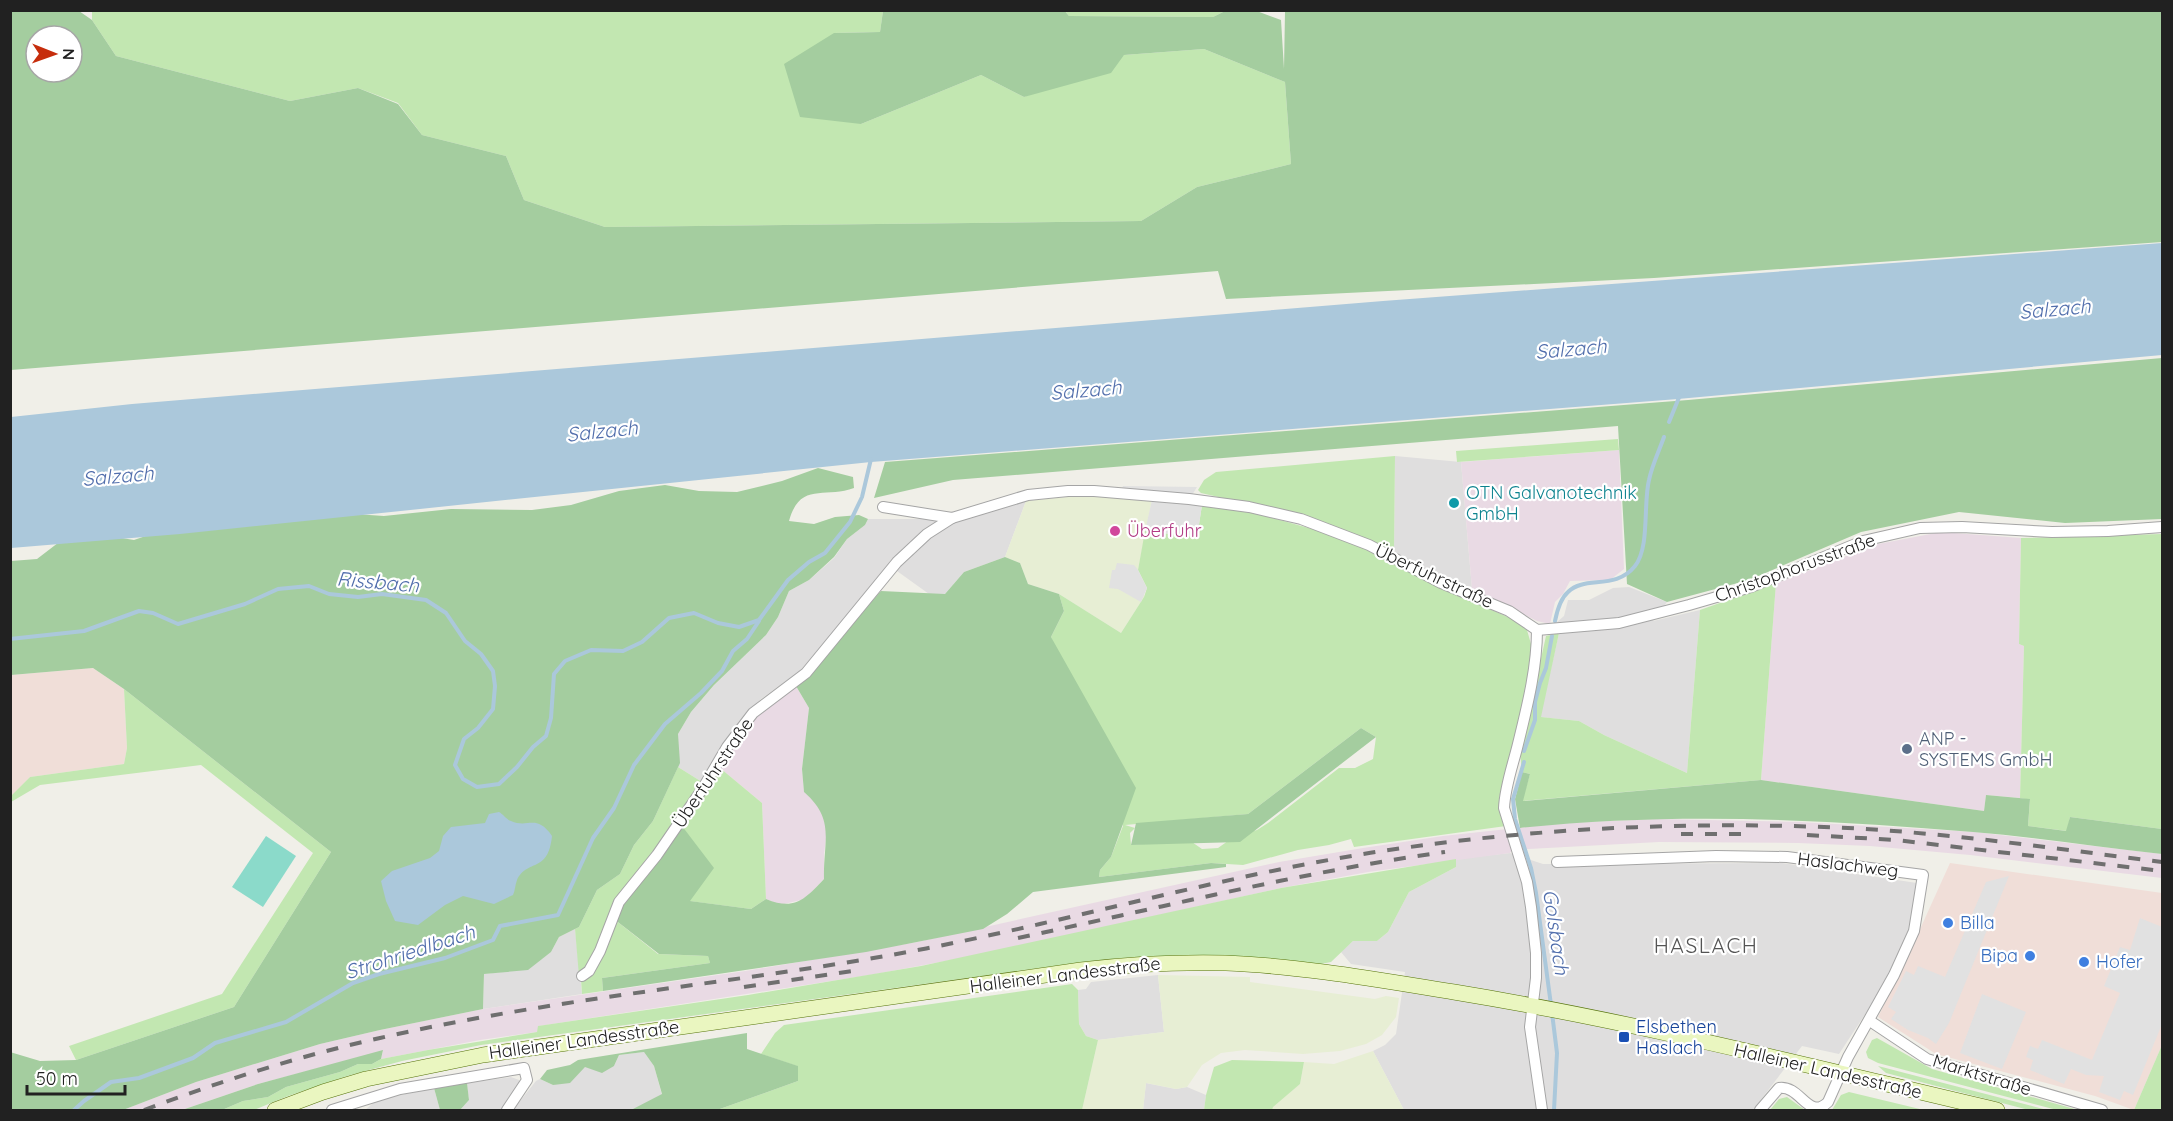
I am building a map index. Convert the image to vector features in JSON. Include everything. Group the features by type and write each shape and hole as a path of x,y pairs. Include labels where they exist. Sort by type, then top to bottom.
{"main road":[{"name":"Halleiner Landesstraße","path":"275,1110 366,1079 483,1055 1127,965 1228,963 1413,985 1560,1010 1841,1072 1998,1110"}],"street":[{"name":"Überfuhrstraße","path":"582,976 589,970 600,951 619,902 657,855 703,788 727,747 753,713 807,673 897,562 927,534 952,518 1028,495 1068,491 1189,499 1249,507 1301,519 1369,545 1441,583 1509,611 1537,630"},
{"name":"Überfuhrstraße","path":"883,507 952,518"},
{"name":"Christophorusstraße","path":"1537,630 1619,623 1677,608 1751,587 1863,541 1920,528 1962,527 2052,532 2108,531 2163,526"},
{"path":"1537,630 1534,670 1504,795 1504,808 1527,882 1536,953 1537,1006 1530,1027 1542,1110"},
{"name":"Haslachweg","path":"1557,862 1716,856 1787,857 1923,875 1914,931 1894,975 1841,1072 1828,1102 1822,1107 1810,1106 1791,1088 1785,1087 1779,1088 1760,1110"},
{"name":"Marktstraße","path":"1870,1021 1927,1059 2102,1110"},
{"path":"338,1109 400,1089 524,1068 527,1080 507,1110"}],"shaded area":[{"path":"1619,450 1624,569 1610,580 1570,581 1563,594 1555,602 1550,624 1537,621 1472,589 1461,462"},
{"path":"1395,456 1461,462 1472,589 1443,580 1394,554"},
{"path":"1123,486 1197,487 1192,495 1121,490"},
{"path":"1152,500 1202,505 1197,537 1145,531"},
{"path":"1026,501 1005,557 964,572 945,594 929,594 890,566 800,671 761,699 739,722 702,782 678,767 678,734 691,712 714,685 766,635 778,617 789,591 809,580 834,558 847,539 865,525 868,519 936,519 996,510"},
{"path":"1941,532 2021,538 2019,644 2024,646 2020,798 1986,795 1984,811 1761,780 1776,583 1878,544"},
{"path":"1117,563 1134,565 1138,570 1147,588 1141,602 1118,589 1109,588 1112,570 1115,570"},
{"path":"1629,587 1667,602 1653,621 1700,610 1687,773 1579,721 1540,717 1559,633 1556,623 1564,616 1568,600 1589,600 1613,588"},
{"path":"93,668 124,689 127,748 124,764 30,777 11,797 11,675"},
{"path":"796,686 809,708 802,769 804,792 817,803 825,819 827,832 824,879 805,899 780,905 766,899 762,803 720,768 732,746 757,715"},
{"path":"1658,819 1800,822 1975,832 2162,854 2162,878 1970,855 1870,846 1659,842 1512,850 1510,853 1368,872 1281,888 989,953 870,975 539,1026 537,1032 480,1040 381,1059 383,1051 258,1084 182,1110 123,1110 196,1082 320,1044 483,1009 745,971 917,942 1279,862 1363,848 1443,836 1562,823"},
{"path":"266,836 296,856 263,907 232,887"},
{"path":"1510,853 1543,864 1782,863 1917,883 1909,934 1879,993 1839,1054 1802,1046 1753,1110 1404,1110 1373,1051 1385,1045 1396,1034 1405,972 1351,964 1341,952 1353,941 1377,941 1388,932 1409,892 1456,867 1456,859"},
{"path":"1950,863 2162,893 2162,1045 2134,1110 2095,1096 1936,1054 1878,1017"},
{"path":"2009,876 1949,1023 1936,1044 1891,1019 1896,1012 1888,1007 1906,971 1914,975 1918,966 1945,977 1986,882"},
{"path":"2140,918 2162,927 2162,1024 2133,1095 2124,1091 2120,1100 2099,1092 2104,1076 2086,1075 2071,1069 2064,1084 2030,1070 2033,1060 2026,1057 2030,1046 2038,1049 2042,1040 2092,1060 2120,993 2104,986 2120,947 2130,950"},
{"path":"575,929 582,994 483,1009 484,974 528,969 551,952 559,937"},
{"path":"1158,975 1164,1032 1098,1040 1086,1036 1079,1024 1078,990 1086,989 1091,982"},
{"path":"1982,994 2026,1012 2002,1069 1960,1053"},
{"path":"644,1052 654,1066 662,1095 631,1110 513,1110 540,1079 553,1085 585,1067 614,1066 619,1055"},
{"path":"511,1077 519,1080 519,1087 502,1110 460,1110 469,1100 467,1083"},
{"path":"1146,1083 1176,1089 1187,1087 1206,1095 1204,1110 1143,1110"},
{"path":"434,1088 440,1110 365,1110 377,1100"}],"green space":[{"path":"1064,10 1069,16 1213,17 1225,11 1254,10 1281,20 1284,69 1285,12 1297,10 2162,11 2162,242 1654,278 1226,299 1218,271 11,370 11,11 79,11 92,20 116,56 290,101 358,88 398,104 422,135 506,156 524,200 605,227 1141,221 1197,187 1291,164 1285,82 1204,49 1124,55 1111,73 1024,97 981,75 861,124 800,117 784,64 834,33 880,32 883,11"},
{"path":"92,11 883,11 880,32 834,33 861,124 981,75 1024,97 1124,55 1204,49 1285,82 1291,164 1197,187 1141,221 605,227 524,200 506,156 422,135 398,103 358,88 290,101 116,56 92,20"},
{"path":"1065,11 1225,11 1213,17 1069,16"},
{"path":"2162,358 2162,519 2065,523 1959,512 1861,532 1749,580 1667,602 1627,584 1618,426 953,480 874,498 885,462 1688,400"},
{"path":"1618,439 1619,450 1457,462 1456,451"},
{"path":"1395,456 1394,554 1240,502 1201,493 1198,490 1204,480 1216,472"},
{"path":"818,468 853,477 854,488 807,496 794,509 789,521 814,524 835,517 859,515 868,519 865,525 847,539 834,557 809,580 789,591 778,617 766,635 714,685 691,712 678,734 680,763 653,821 634,845 620,874 597,890 579,927 559,937 551,952 528,970 484,974 483,1009 320,1044 196,1082 123,1110 11,1110 10,1052 40,1061 76,1060 234,1007 331,852 124,689 93,668 11,675 11,561 37,559 67,536 97,534 134,540 163,530 340,513 384,516 451,509 532,510 571,505 619,491 665,485 699,491 737,492 782,481"},
{"path":"1088,495 1152,500 1138,570 1144,597 1121,633 1059,594 1028,584 1020,563 1005,557 1026,501"},
{"path":"1202,505 1258,514 1323,532 1349,541 1439,587 1510,618 1527,630 1533,651 1515,743 1499,798 1506,826 1354,847 1351,839 1243,865 1211,863 1099,877 1100,870 1111,857 1123,826 1051,637 1064,611 1059,594 1121,633 1144,597 1147,588 1138,570 1145,531 1197,537","holes":["1361,728 1376,737 1373,759 1355,768 1339,768 1268,823 1257,830 1235,836 1218,848 1202,849 1189,840 1131,845 1130,833 1135,828 1125,825 1248,814"]},
{"path":"2162,534 2162,829 2070,817 2067,831 2028,826 2030,800 2020,798 2024,646 2019,644 2021,538"},
{"path":"1005,557 1020,563 1028,584 1059,594 1064,611 1051,637 1136,788 1111,857 1100,870 1099,877 1211,863 1226,864 1226,867 1033,892 1007,914 983,929 866,952 603,991 602,978 710,963 708,956 659,954 614,919 620,903 682,826 714,868 690,901 751,909 766,899 785,904 792,903 805,897 824,879 826,832 824,822 814,802 804,792 802,769 809,708 796,686 881,591 945,594 964,572"},
{"path":"1776,583 1761,780 1522,801 1530,774 1522,772 1520,753 1546,636 1559,633 1541,717 1579,721 1687,773 1700,610"},
{"path":"124,689 331,852 234,1007 76,1060 69,1046 222,994 313,853 201,765 40,785 11,802 10,797 30,777 124,764 127,748"},
{"path":"1361,728 1376,737 1240,842 1131,845 1136,823 1248,814"},
{"path":"678,767 702,782 598,950 579,976 575,929 579,927 597,890 620,874 634,845 653,821"},
{"path":"720,768 762,803 766,899 751,909 689,901 682,826"},
{"path":"1522,772 1530,774 1523,801 1761,780 1984,811 1986,795 2030,799 2028,826 2066,831 2070,817 2162,829 2162,854 1997,834 1803,821 1633,820 1520,828 1515,799"},
{"path":"1456,859 1456,867 1409,892 1388,932 1377,941 1353,941 1331,962 1321,964 1261,958 1173,956 1083,962 481,1045 402,1061 347,1076 254,1110 222,1110 243,1101 268,1097 286,1087 340,1072 358,1064 372,1064 381,1059 537,1032 538,1026 748,995 921,966 1281,888"},
{"path":"614,919 658,954 708,956 710,963 602,978 603,991 582,994 581,980"},
{"path":"1158,975 1250,977 1250,982 1375,999 1386,996 1399,998 1396,1017 1382,1035 1366,1044 1340,1051 1303,1054 1245,1050 1221,1053 1202,1065 1187,1087 1176,1089 1146,1083 1143,1110 1082,1110 1098,1040 1164,1032"},
{"path":"1072,984 1078,990 1079,1024 1086,1036 1098,1040 1082,1110 717,1110 798,1081 797,1066 761,1054 775,1033 784,1025"},
{"path":"747,1033 747,1049 798,1066 798,1081 717,1110 631,1110 662,1094 654,1066 644,1052 619,1055 614,1066 602,1073 585,1067 570,1083 553,1085 540,1079 547,1070 570,1065 578,1060"},
{"path":"1877,1038 1932,1069 2078,1110 2057,1110 1878,1063 1868,1058 1866,1052 1872,1040"},
{"path":"2162,1045 2162,1110 2134,1110"},
{"path":"383,1050 381,1059 372,1064 358,1064 340,1072 286,1087 268,1097 243,1101 222,1110 182,1110 258,1084"},
{"path":"1373,1051 1404,1110 1272,1110 1272,1107 1300,1084 1304,1062 1334,1064"},
{"path":"1232,1060 1304,1062 1300,1084 1272,1110 1204,1110 1214,1067"},
{"path":"1878,1066 2047,1110 2029,1110 1886,1073"},
{"path":"467,1083 469,1100 460,1110 440,1110 434,1088"},
{"path":"1849,1092 1924,1110 1832,1110 1841,1095"},
{"path":"1787,1097 1805,1110 1770,1110 1779,1099"}],"water":[{"name":"Salzach","path":"2162,243 2162,355 1678,399 871,462 180,534 11,548 11,417 132,404 1383,301"},
{"path":"499,812 517,823 541,825 552,836 546,856 542,861 521,873 513,895 494,904 463,896 445,905 418,925 395,921 386,901 381,881 392,871 430,858 439,851 443,836 451,827 485,823 489,814"}],"waterway":[{"name":"Golsbach","path":"1669,422 1680,395"},
{"name":"Golsbach","path":"1555,621 1558,609 1568,592 1583,584 1609,581 1627,574 1640,558 1643,548 1647,490 1664,437"},
{"name":"Rissbach","path":"10,639 84,631 139,611 153,613 178,624 245,604 278,589 309,586 329,594 358,597 382,594 426,600 446,613 465,641 481,654 493,671 495,686 493,709 478,728 464,739 455,765 463,779 477,787 499,784 546,736 551,718 554,674 565,661 591,650 623,651 642,642 669,618 694,613 718,623 739,627 759,620 788,580 809,562 825,553 850,522 862,497 871,459"},
{"name":"Strohriedlbach","path":"74,1110 111,1082 139,1078 193,1058 215,1043 286,1022 353,983 379,974 445,958 493,940 500,926 558,915 593,838 614,808 634,765 665,724 701,693 722,671 733,651 747,639 759,621"},
{"name":"Golsbach","path":"1524,751 1535,720 1535,702 1546,668 1552,636"},
{"name":"Golsbach","path":"1524,762 1513,799 1515,819 1531,868 1536,893 1551,1005"},
{"name":"Golsbach","path":"1552,1013 1557,1053 1554,1110"}],"railway":[{"path":"144,1110 290,1061 441,1025 562,1004 807,969 935,947 1269,872 1336,859 1456,841 1613,828 1718,825 1824,827 1951,836 2162,862"},
{"path":"1681,834 1747,834"},
{"path":"1807,835 1896,840 2162,871"},
{"path":"1018,938 1284,880 1445,852"},
{"path":"744,987 859,970"}],"place":[{"name":"OTN Galvanotechnik GmbH","path":"1454,503"},
{"name":"Überfuhr","path":"1115,531"},
{"name":"ANP - SYSTEMS GmbH","path":"1907,749"},
{"name":"Billa","path":"1948,923"},
{"name":"Bipa","path":"2030,956"},
{"name":"Hofer","path":"2084,962"},
{"name":"Elsbethen Haslach","path":"1624,1037"}],"district":[{"name":"HASLACH","path":"1706,946"}]}
